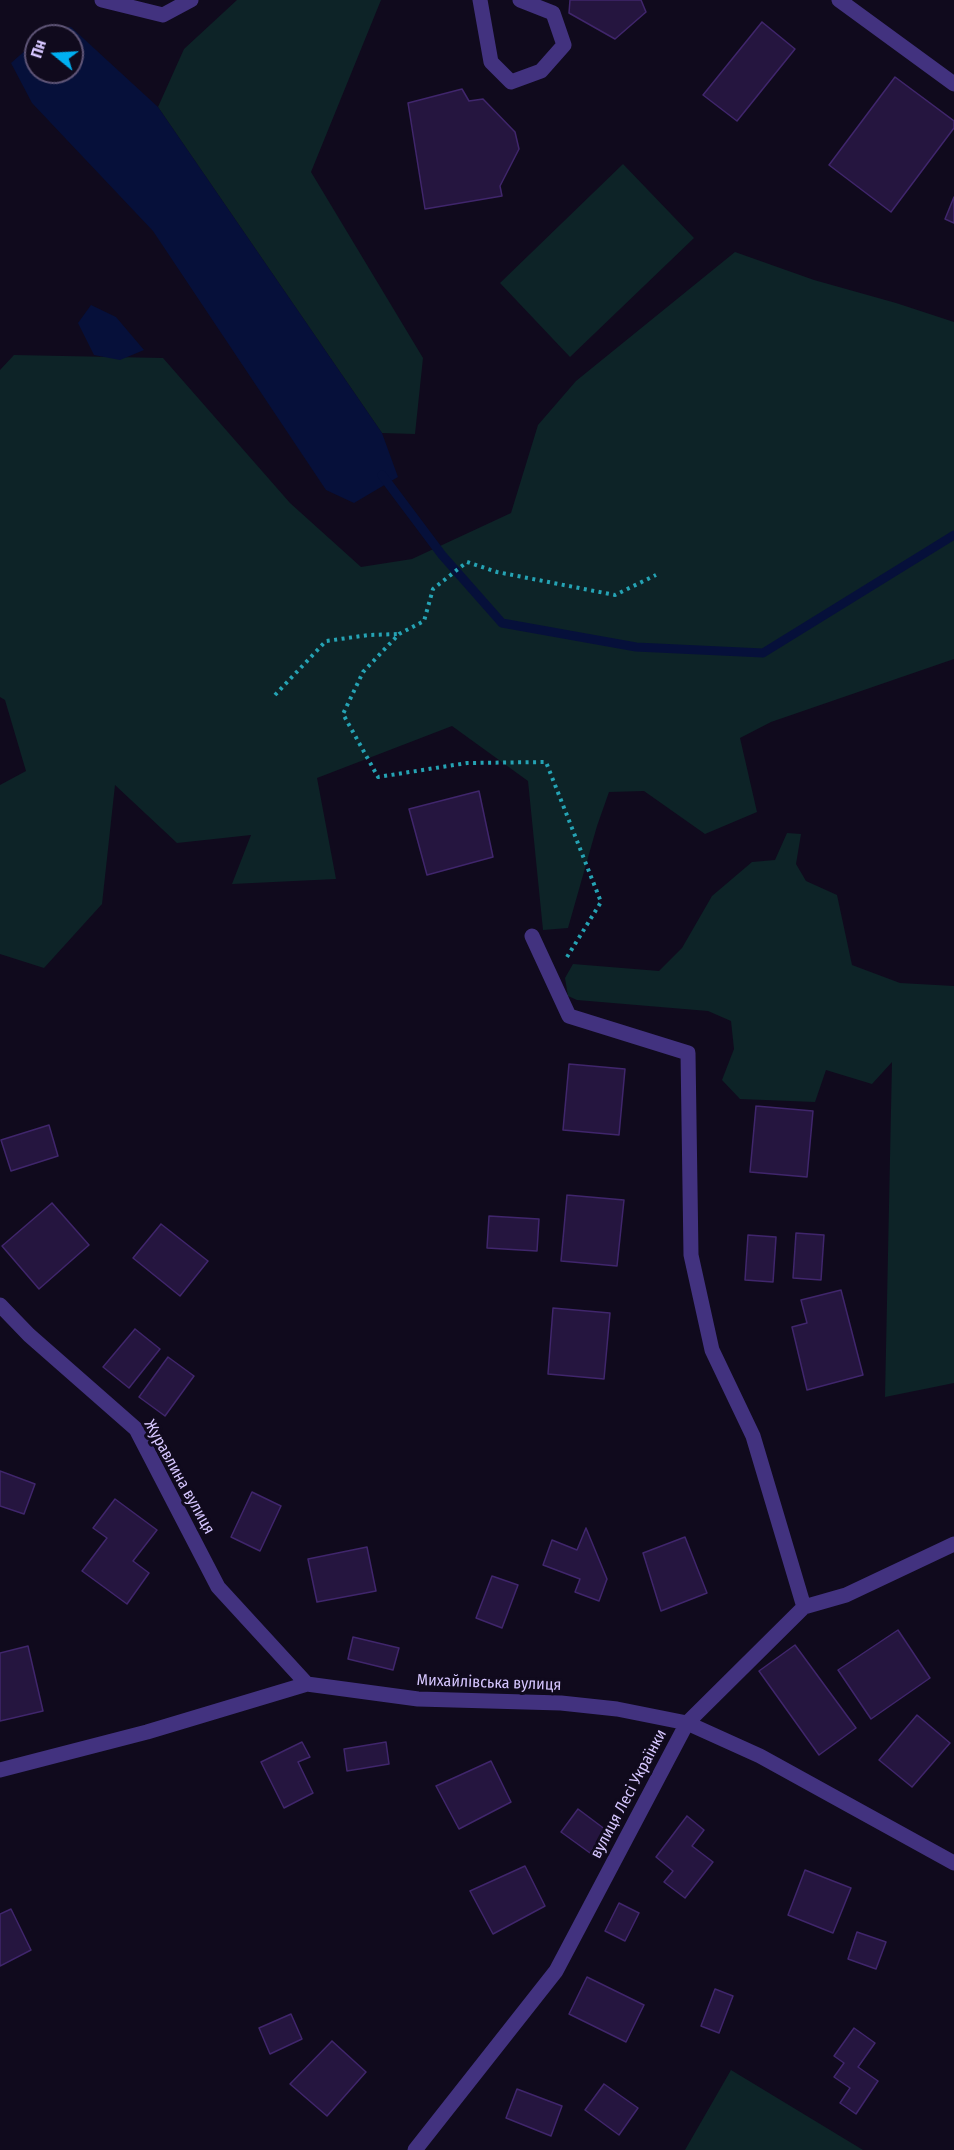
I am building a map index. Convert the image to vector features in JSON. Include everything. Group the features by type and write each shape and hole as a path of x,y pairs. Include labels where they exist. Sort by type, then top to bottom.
{"street":[{"path":"102,0 163,15 191,0"},
{"path":"480,0 492,62 511,82 541,71 564,45 553,13 520,0"},
{"path":"839,0 954,84"},
{"path":"532,936 569,1016 688,1053 691,1255 712,1350 753,1436 804,1607"},
{"name":"Журавлина вулиця","path":"0,1305 29,1335 136,1429 218,1587 307,1684"},
{"name":"вулиця Лесі Українки","path":"415,2150 556,1971 687,1723 804,1607 846,1595 954,1544"},
{"name":"Михайлівська вулиця","path":"0,1770 147,1732 307,1684 418,1699 561,1703 617,1709 687,1723 760,1756 954,1863"}],"path":[{"path":"552,980 601,902 546,762 467,763 378,777 343,714 363,672 399,633 424,621 433,589 467,562 497,572 615,595 656,575"},
{"path":"275,695 326,641 399,633"}],"green space":[{"path":"237,0 381,0 311,172 423,358 415,434 382,433 158,107 184,49"},
{"path":"623,164 694,238 570,357 500,283"},
{"path":"735,252 814,280 954,322 954,659 771,722 740,738 757,812 705,834 644,791 609,792 568,928 543,930 528,781 452,726 317,778 336,879 232,884 251,835 177,843 115,785 102,904 44,968 0,954 0,785 26,771 5,700 0,697 0,370 14,355 163,358 290,503 361,567 412,559 511,513 538,425 576,381"},
{"path":"787,833 801,834 796,864 806,881 837,895 852,965 900,983 954,986 954,1383 885,1397 892,1062 872,1084 826,1070 815,1102 740,1099 722,1080 734,1049 731,1021 708,1011 577,1000 568,996 565,978 573,964 659,971 682,948 712,896 752,862 775,860"},
{"path":"731,2070 863,2150 685,2150"}],"shaded area":[{"path":"84,39 158,107 382,433 398,477 354,503 326,490 153,231 32,103 11,63 24,52 24,84 84,84"},
{"path":"91,305 116,317 144,350 120,360 94,355 78,323"}],"building":[{"path":"570,0 641,0 646,12 615,39 569,13"},
{"path":"762,22 795,49 737,121 703,95"},
{"path":"895,77 954,121 954,128 891,212 829,165"},
{"path":"462,89 469,101 483,99 515,132 519,149 500,186 502,196 425,209 408,103"},
{"path":"954,197 954,223 945,219"},
{"path":"479,791 493,857 427,875 409,809"},
{"path":"569,1064 625,1069 619,1135 563,1130"},
{"path":"756,1106 813,1111 807,1177 750,1172"},
{"path":"49,1125 58,1156 11,1171 1,1140"},
{"path":"567,1195 624,1200 617,1266 561,1261"},
{"path":"52,1203 89,1245 39,1289 2,1246"},
{"path":"489,1216 539,1219 537,1251 487,1248"},
{"path":"161,1224 208,1261 180,1296 133,1258"},
{"path":"796,1233 824,1235 821,1280 793,1278"},
{"path":"748,1235 776,1237 773,1282 745,1280"},
{"path":"841,1290 863,1375 807,1390 792,1327 807,1323 801,1300"},
{"path":"553,1308 610,1313 604,1379 548,1374"},
{"path":"135,1329 160,1349 129,1388 103,1367"},
{"path":"168,1357 194,1376 165,1416 139,1397"},
{"path":"0,1471 35,1484 24,1514 0,1506"},
{"path":"252,1492 281,1506 260,1551 231,1537"},
{"path":"115,1499 157,1530 133,1561 149,1573 127,1604 82,1571 107,1538 93,1528"},
{"path":"586,1528 607,1579 599,1601 575,1592 580,1579 543,1565 552,1540 577,1550"},
{"path":"685,1537 707,1593 661,1611 643,1553"},
{"path":"367,1547 376,1591 317,1602 308,1559"},
{"path":"492,1576 518,1585 502,1628 476,1618"},
{"path":"898,1630 930,1678 871,1719 838,1670"},
{"path":"353,1637 399,1648 393,1670 348,1659"},
{"path":"795,1645 856,1728 819,1755 759,1671"},
{"path":"28,1646 43,1711 0,1721 0,1653"},
{"path":"917,1715 950,1743 912,1787 879,1760"},
{"path":"302,1742 310,1757 298,1762 313,1793 284,1808 261,1762"},
{"path":"386,1742 389,1764 347,1771 344,1749"},
{"path":"491,1761 511,1802 459,1829 436,1786"},
{"path":"578,1809 606,1830 590,1853 561,1832"},
{"path":"687,1816 704,1830 692,1846 713,1862 685,1898 664,1882 673,1871 656,1857"},
{"path":"525,1866 545,1906 493,1934 470,1891"},
{"path":"805,1870 851,1888 833,1933 788,1915"},
{"path":"619,1903 639,1913 625,1941 605,1931"},
{"path":"11,1909 31,1950 0,1966 0,1914"},
{"path":"857,1932 886,1942 876,1969 848,1959"},
{"path":"587,1977 644,2005 626,2042 569,2014"},
{"path":"715,1989 733,1996 719,2033 701,2026"},
{"path":"291,2014 302,2039 270,2054 259,2028"},
{"path":"854,2028 875,2043 858,2067 878,2081 856,2114 840,2103 850,2088 834,2077 844,2063 834,2056"},
{"path":"332,2041 366,2072 327,2116 290,2084"},
{"path":"604,2084 638,2108 619,2135 585,2110"},
{"path":"517,2089 562,2106 551,2136 506,2118"}],"waterway":[{"path":"382,475 442,555 502,623 636,647 763,653 954,535"}]}
